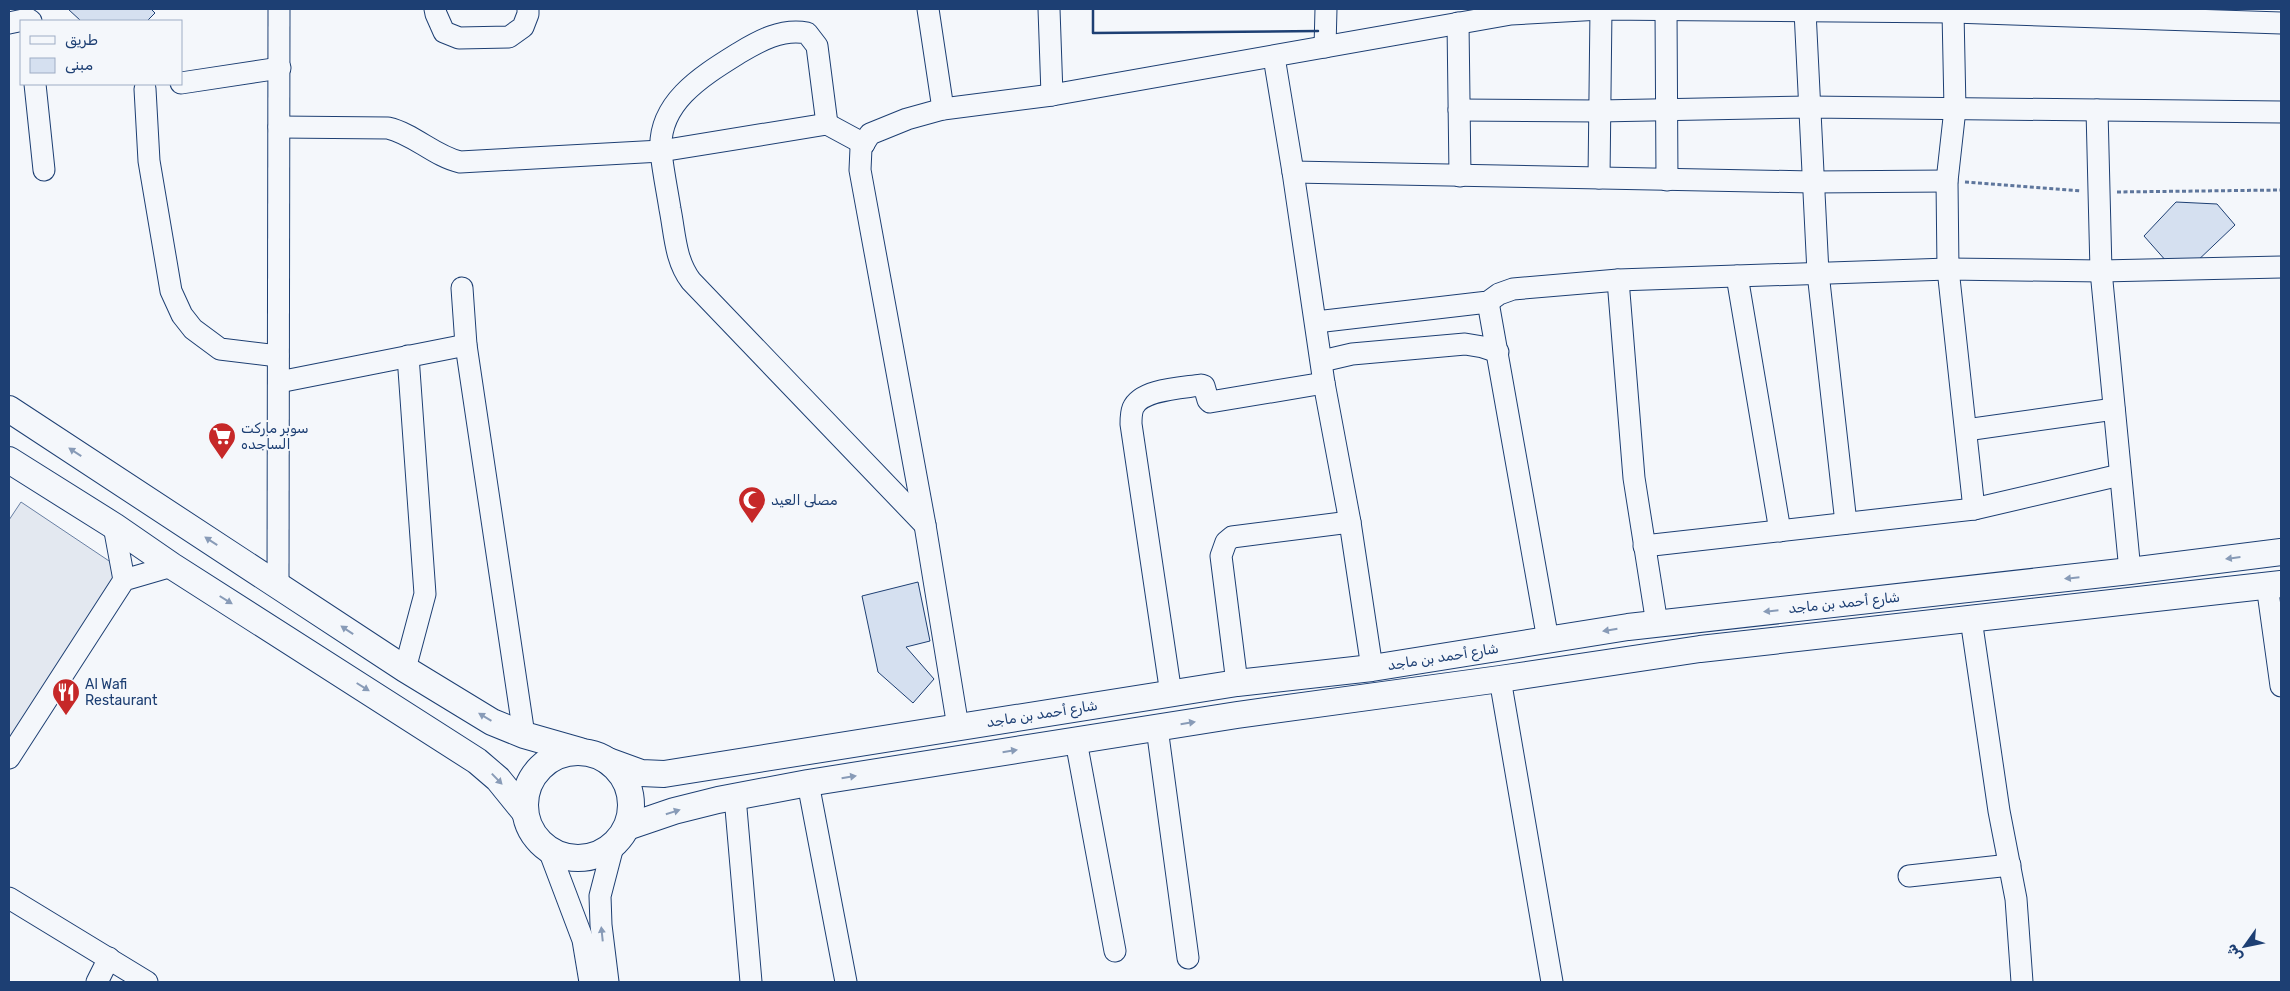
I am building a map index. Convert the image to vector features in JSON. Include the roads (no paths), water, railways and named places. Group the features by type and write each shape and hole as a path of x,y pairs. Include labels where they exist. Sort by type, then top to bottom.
{"main road":[{"path":"9,409 405,669 492,722 524,735 595,754 608,761 622,774 630,791 631,809 620,836 599,855 582,859 565,857 549,850 532,834 524,811 498,780 477,761 9,460"},
{"name":"شارع أحمد بن ماجد","path":"608,761 641,773 664,774 1237,683 1372,668 1657,624 2130,571 2281,552"},
{"name":"شارع أحمد بن ماجد","path":"620,836 674,811 734,797 808,783 1157,728 1700,649 2274,584"},
{"path":"524,811 525,792 533,775 545,762 561,753 580,751"}],"street":[{"path":"278,585 279,9"},
{"path":"435,9 444,32 459,38 509,37 523,27 528,9"},
{"path":"928,9 943,109"},
{"path":"1049,9 1052,95"},
{"path":"1325,47 1326,9"},
{"path":"1599,178 1601,9"},
{"path":"958,727 925,525 860,170 861,148 870,134 884,127 943,109 1052,95 1511,14 1601,9 1953,12 2281,23"},
{"path":"1666,10 1667,180"},
{"path":"1805,12 1818,273 1846,523"},
{"path":"1953,12 1955,109 1947,181 1948,269 1974,509"},
{"path":"1458,23 1460,176"},
{"path":"827,124 817,46 814,40 806,33 797,31 762,39 716,67 692,86 672,106 664,124 661,151 679,263 690,281 925,525"},
{"path":"1274,57 1294,172 1324,383 1350,522 1372,668"},
{"path":"182,84 280,68"},
{"path":"35,85 44,170"},
{"path":"160,85 140,86 149,161 171,291 182,315 193,329 220,349 278,356"},
{"path":"1459,110 1600,111 1809,107 2281,112"},
{"path":"2097,110 2101,271 2130,571"},
{"path":"279,127 388,128 400,131 451,160 460,162 661,151 827,124 864,144"},
{"path":"1294,172 1812,182 1947,181"},
{"path":"1316,322 1488,302 1499,294 1513,289 1618,280 1948,269 2101,271 2281,267"},
{"path":"1737,276 1780,531"},
{"path":"1618,280 1634,478 1657,624"},
{"path":"462,288 466,344 524,735"},
{"path":"1488,302 1548,640"},
{"path":"278,382 466,344"},
{"path":"1322,361 1352,354 1465,344 1498,352"},
{"path":"405,669 425,594 408,356"},
{"path":"1171,694 1131,424 1132,410 1140,399 1150,393 1201,384 1204,386 1210,402 1324,383"},
{"path":"1966,430 2114,409"},
{"path":"1644,546 1974,509 2120,475"},
{"path":"1237,683 1221,556 1226,542 1232,537 1350,522"},
{"path":"114,526 124,580"},
{"path":"9,758 124,580 172,566"},
{"path":"2274,584 2281,686"},
{"path":"1971,619 2016,899 2022,982"},
{"path":"1500,679 1552,982"},
{"path":"1157,728 1188,958"},
{"path":"1076,741 1114,951"},
{"path":"808,783 846,982"},
{"path":"734,797 751,982"},
{"path":"608,982 601,924 600,896 620,836"},
{"path":"549,850 583,940 590,982"},
{"path":"1909,876 2010,864"},
{"path":"9,898 147,982"},
{"path":"97,982 109,958"}],"place":[{"name":"سوبر ماركت الساجده","path":"222,460"},
{"name":"مصلى العيد","path":"752,524"},
{"name":"Al Wafi Restaurant","path":"66,716"}]}
